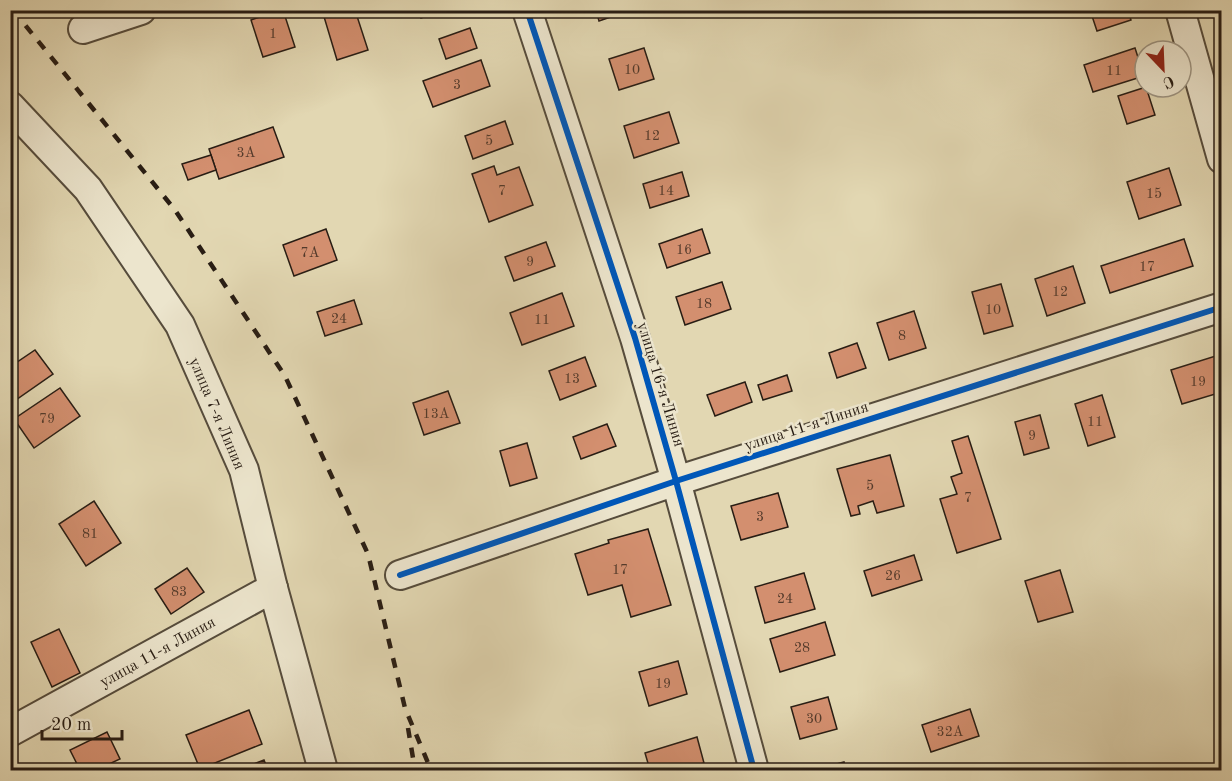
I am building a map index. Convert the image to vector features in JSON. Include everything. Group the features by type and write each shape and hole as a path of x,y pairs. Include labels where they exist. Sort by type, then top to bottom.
{"street":[{"path":"83,28 141,10"},
{"name":"улица 16-я Линия","path":"527,10 634,338 676,481 754,771"},
{"path":"1180,10 1221,159"},
{"name":"улица 7-я Линия","path":"10,106 88,189 180,325 244,470 273,588 323,771"},
{"name":"улица 11-я Линия","path":"400,575 676,481 1221,307"},
{"name":"улица 11-я Линия","path":"10,732 273,588"}],"building":[{"path":"283,10 295,47 263,57 251,20"},
{"path":"322,10 355,10 368,50 337,60"},
{"path":"418,10 443,10 421,18"},
{"path":"596,10 631,10 599,21"},
{"path":"1090,10 1128,10 1131,20 1097,31"},
{"path":"470,28 477,48 446,59 439,39"},
{"path":"644,48 654,79 619,90 609,59"},
{"path":"1133,49 1133,79 1093,92 1084,65"},
{"path":"481,60 490,86 433,107 423,81"},
{"path":"1133,91 1133,99 1150,99 1155,115 1127,124 1118,96"},
{"path":"669,112 679,143 634,158 624,126"},
{"path":"505,121 513,144 473,159 465,136"},
{"path":"273,127 284,157 219,179 209,149"},
{"path":"211,155 216,170 188,180 182,164"},
{"path":"494,166 497,175 519,167 533,205 489,222 472,174"},
{"path":"1169,168 1181,205 1139,219 1127,182"},
{"path":"682,172 689,196 650,208 643,184"},
{"path":"326,229 337,260 294,276 283,245"},
{"path":"702,229 710,253 667,268 659,244"},
{"path":"1184,239 1193,266 1110,293 1101,266"},
{"path":"546,242 555,266 514,281 505,257"},
{"path":"1073,266 1085,303 1047,316 1035,279"},
{"path":"722,282 731,309 685,325 676,297"},
{"path":"1001,284 1013,326 984,334 972,292"},
{"path":"562,293 574,326 522,345 510,313"},
{"path":"354,300 362,324 325,336 317,312"},
{"path":"914,311 926,348 889,360 877,323"},
{"path":"857,343 866,368 837,378 829,353"},
{"path":"35,350 53,374 10,404 10,367"},
{"path":"1222,354 1222,392 1182,404 1171,370"},
{"path":"585,357 596,386 560,400 549,371"},
{"path":"787,375 792,391 763,400 758,385"},
{"path":"745,382 752,402 715,416 707,395"},
{"path":"60,388 80,416 34,448 14,419"},
{"path":"448,391 460,423 424,435 413,403"},
{"path":"1102,395 1115,437 1088,446 1075,404"},
{"path":"1040,415 1049,448 1024,455 1015,422"},
{"path":"607,424 616,446 581,459 573,437"},
{"path":"968,436 1001,539 957,553 940,499 957,494 951,477 962,473 952,441"},
{"path":"527,443 537,478 510,486 500,451"},
{"path":"890,455 904,506 877,513 873,501 858,506 860,514 851,516 837,469"},
{"path":"1222,469 1222,496 1215,471"},
{"path":"778,493 788,527 741,540 731,506"},
{"path":"94,501 121,543 86,566 59,524"},
{"path":"648,529 671,605 631,617 622,585 588,595 575,554 609,543 608,540"},
{"path":"914,555 922,580 872,596 864,571"},
{"path":"187,568 204,592 171,614 155,589"},
{"path":"1060,570 1073,612 1038,622 1025,581"},
{"path":"804,573 815,609 765,623 755,587"},
{"path":"825,622 835,655 780,672 770,639"},
{"path":"59,629 80,673 52,687 31,642"},
{"path":"678,661 687,694 649,706 639,672"},
{"path":"828,697 837,729 800,739 791,707"},
{"path":"970,709 979,736 931,752 922,725"},
{"path":"249,710 262,744 200,769 186,735"},
{"path":"107,732 120,759 96,770 80,770 70,750"},
{"path":"697,737 704,763 678,770 650,770 645,753"},
{"path":"264,760 268,770 238,770"},
{"path":"844,762 846,770 814,770"}],"railway":[{"path":"13,10 175,210 285,376 368,554 405,708 431,770"},
{"path":"408,728 415,770"}],"cycle path":[{"path":"527,10 635,338 754,770"},
{"path":"400,575 676,481 1222,307"}]}
